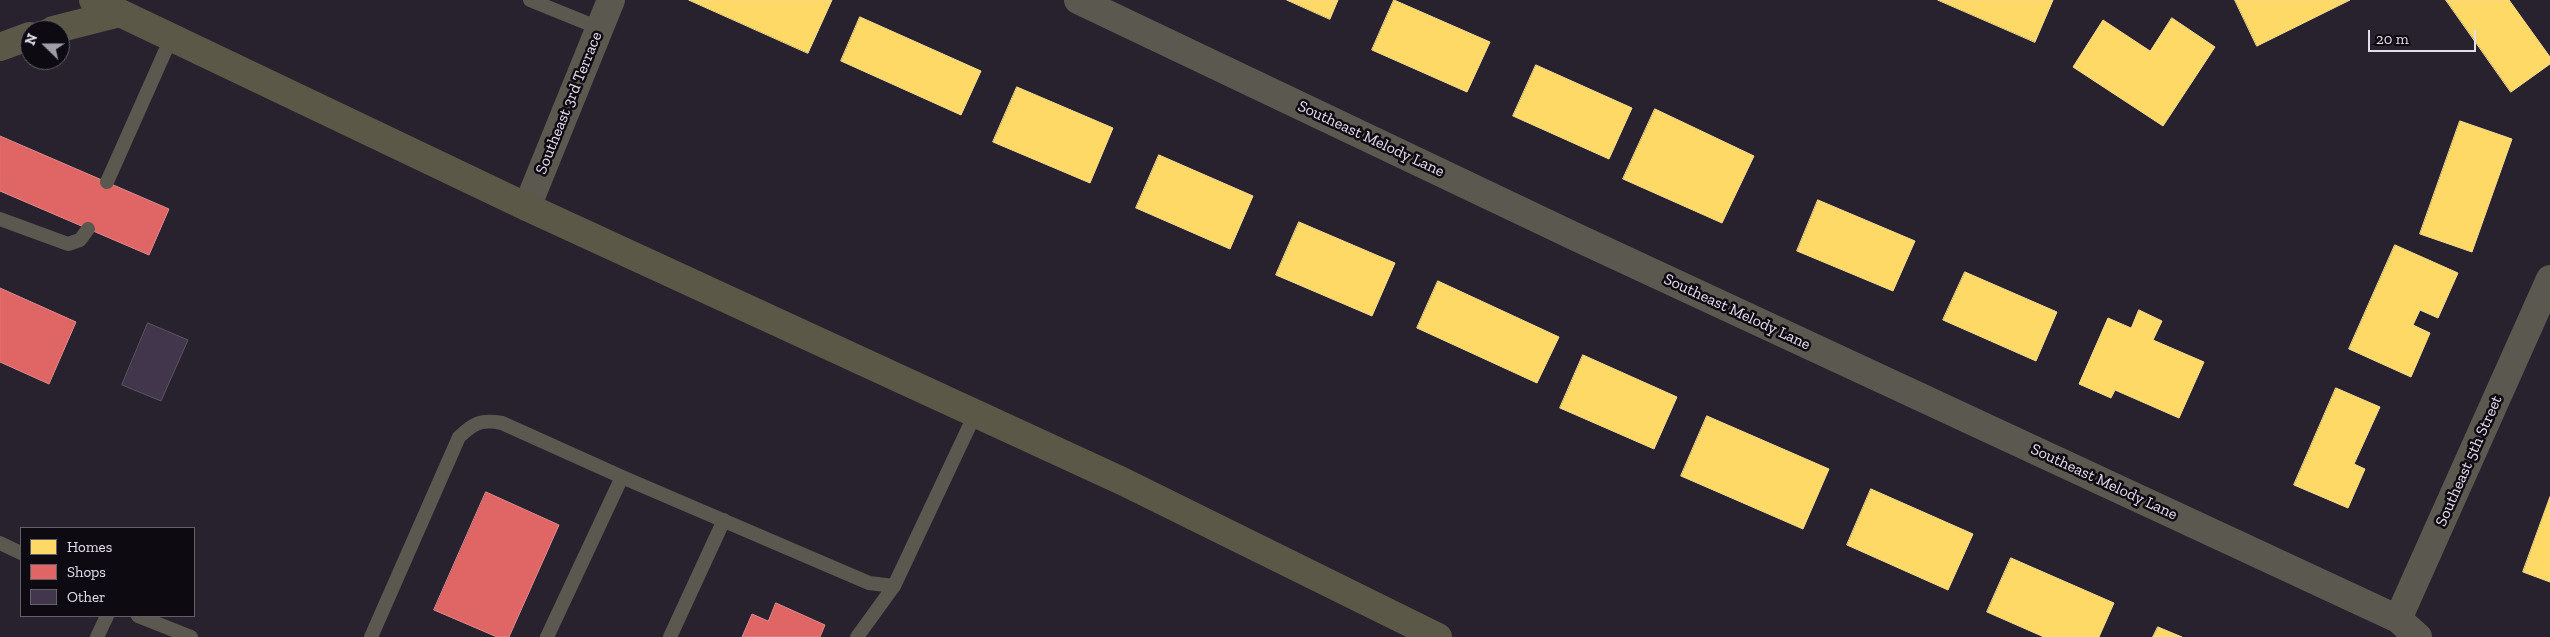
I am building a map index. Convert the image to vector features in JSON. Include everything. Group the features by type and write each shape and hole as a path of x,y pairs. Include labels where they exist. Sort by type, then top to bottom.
{"main road":[{"path":"93,0 172,36 527,207 976,412 1122,481 1438,637"},
{"path":"70,26 120,13"},
{"path":"0,47 20,40"}],"street":[{"name":"Southeast 3rd Terrace","path":"527,207 611,0"},
{"name":"Southeast Melody Lane","path":"1078,0 1578,238 2398,619"},
{"name":"Southeast 5th Street","path":"2398,619 2550,279"},
{"path":"2398,619 2418,637"}],"lane":[{"path":"530,0 599,28"},
{"path":"107,182 172,36"},
{"path":"0,219 68,244 80,240 88,229"},
{"path":"857,637 894,586 976,412"},
{"path":"371,637 458,437 470,426 486,420 502,423 622,477 869,583 894,586"},
{"path":"547,637 622,477"},
{"path":"670,637 724,520"},
{"path":"0,544 20,554"},
{"path":"97,637 107,617"},
{"path":"141,617 191,637"}],"building: Homes":[{"path":"689,0 832,0 808,53"},
{"path":"1287,0 1338,0 1330,19"},
{"path":"1394,0 1490,42 1467,92 1372,50"},
{"path":"1938,0 2053,0 2035,42"},
{"path":"2235,0 2350,0 2257,46"},
{"path":"2446,0 2509,0 2550,57 2550,64 2511,92"},
{"path":"860,17 981,71 961,115 841,61"},
{"path":"2172,18 2215,47 2163,126 2073,67 2103,20 2150,51"},
{"path":"1536,65 1632,108 1609,159 1513,116"},
{"path":"1017,87 1113,128 1090,183 993,142"},
{"path":"1655,109 1754,156 1722,223 1623,179"},
{"path":"2460,121 2512,139 2472,252 2420,234"},
{"path":"1159,155 1253,196 1230,249 1136,208"},
{"path":"1818,200 1915,241 1893,291 1797,251"},
{"path":"1299,222 1395,263 1372,316 1276,275"},
{"path":"2395,245 2458,273 2438,318 2420,310 2413,325 2430,333 2411,377 2349,349"},
{"path":"1965,272 2057,312 2036,361 1943,320"},
{"path":"1438,281 1559,337 1537,383 1417,328"},
{"path":"2139,310 2162,321 2153,340 2204,362 2179,418 2115,390 2111,398 2079,384 2108,318 2131,328"},
{"path":"1583,355 1677,397 1654,449 1560,408"},
{"path":"2336,388 2380,407 2354,464 2365,469 2348,508 2294,485"},
{"path":"1707,416 1829,469 1803,529 1681,476"},
{"path":"1871,489 1973,534 1948,590 1847,545"},
{"path":"2550,497 2550,582 2523,572"},
{"path":"2011,558 2114,603 2099,637 2044,637 1987,612"},
{"path":"2158,627 2182,637 2153,637"}],"building: Shops":[{"path":"0,136 169,209 149,255 0,191"},
{"path":"0,288 76,322 49,384 0,362"},
{"path":"486,492 559,525 509,637 497,637 434,610"},
{"path":"776,603 825,625 820,637 742,637 752,614 768,621"}],"building: Other":[{"path":"148,323 188,340 161,401 122,385"}]}
